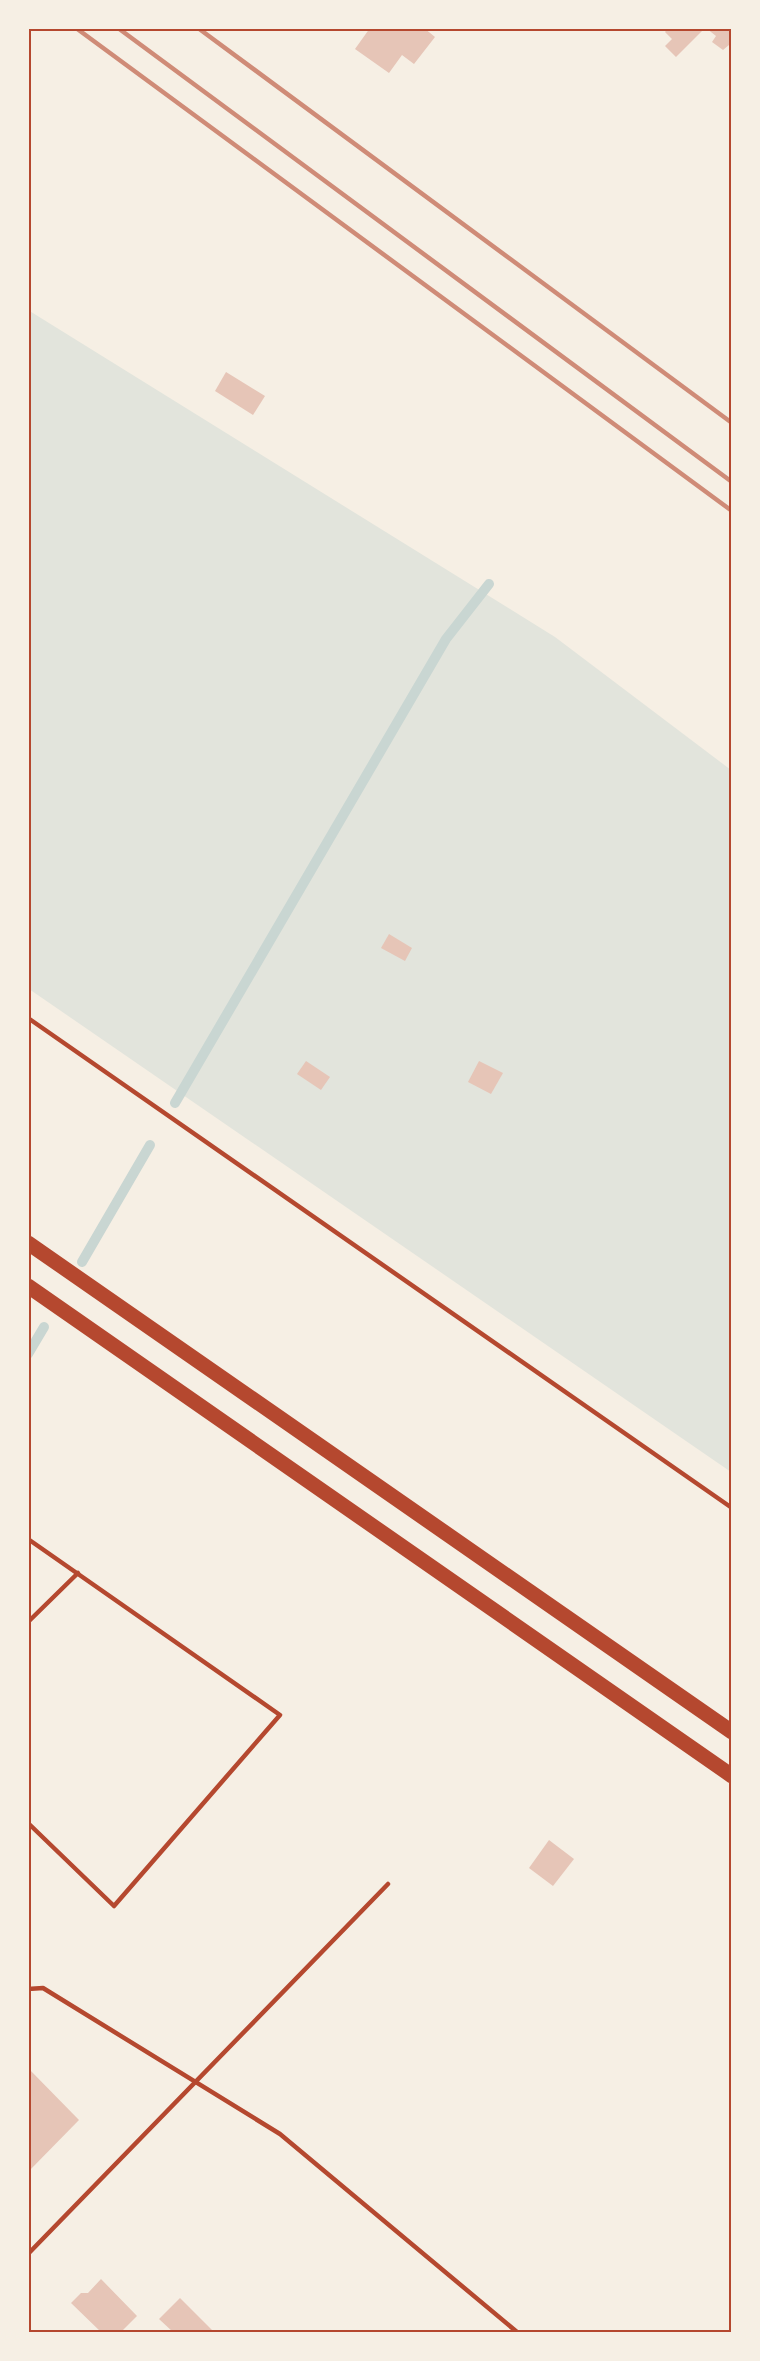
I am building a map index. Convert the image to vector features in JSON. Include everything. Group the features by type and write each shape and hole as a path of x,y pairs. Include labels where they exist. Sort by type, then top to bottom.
{"main road":[{"path":"28,1243 732,1732"},
{"path":"28,1286 729,1774"}],"lane":[{"path":"28,1018 732,1508"},
{"path":"28,1539 280,1715 114,1906 28,1823"},
{"path":"28,1622 78,1573"},
{"path":"28,2254 388,1884"},
{"path":"28,1989 43,1988 280,2134 517,2332"}],"shaded area":[{"path":"28,310 555,637 731,770 731,1472 29,989"}],"building":[{"path":"370,28 424,28 435,37 414,64 402,55 389,73 355,49"},
{"path":"668,28 705,28 676,57 665,46 672,39 665,32"},
{"path":"706,28 732,28 732,47 729,45 723,50 712,42 716,36"},
{"path":"226,372 265,396 253,415 215,391"},
{"path":"389,934 412,948 405,961 381,948"},
{"path":"306,1061 330,1077 321,1090 297,1074"},
{"path":"479,1061 503,1073 491,1094 468,1082"},
{"path":"549,1840 574,1859 553,1886 529,1868"},
{"path":"28,2068 79,2120 28,2172"},
{"path":"101,2279 137,2316 121,2332 101,2332 71,2303 81,2293 88,2293"},
{"path":"180,2298 214,2332 173,2332 159,2319"}],"waterway":[{"path":"175,1103 446,639 489,584"},
{"path":"82,1262 150,1145"},
{"path":"28,1354 44,1327"}],"railway":[{"path":"76,28 732,511"},
{"path":"118,28 732,482"},
{"path":"198,28 732,423"}]}
